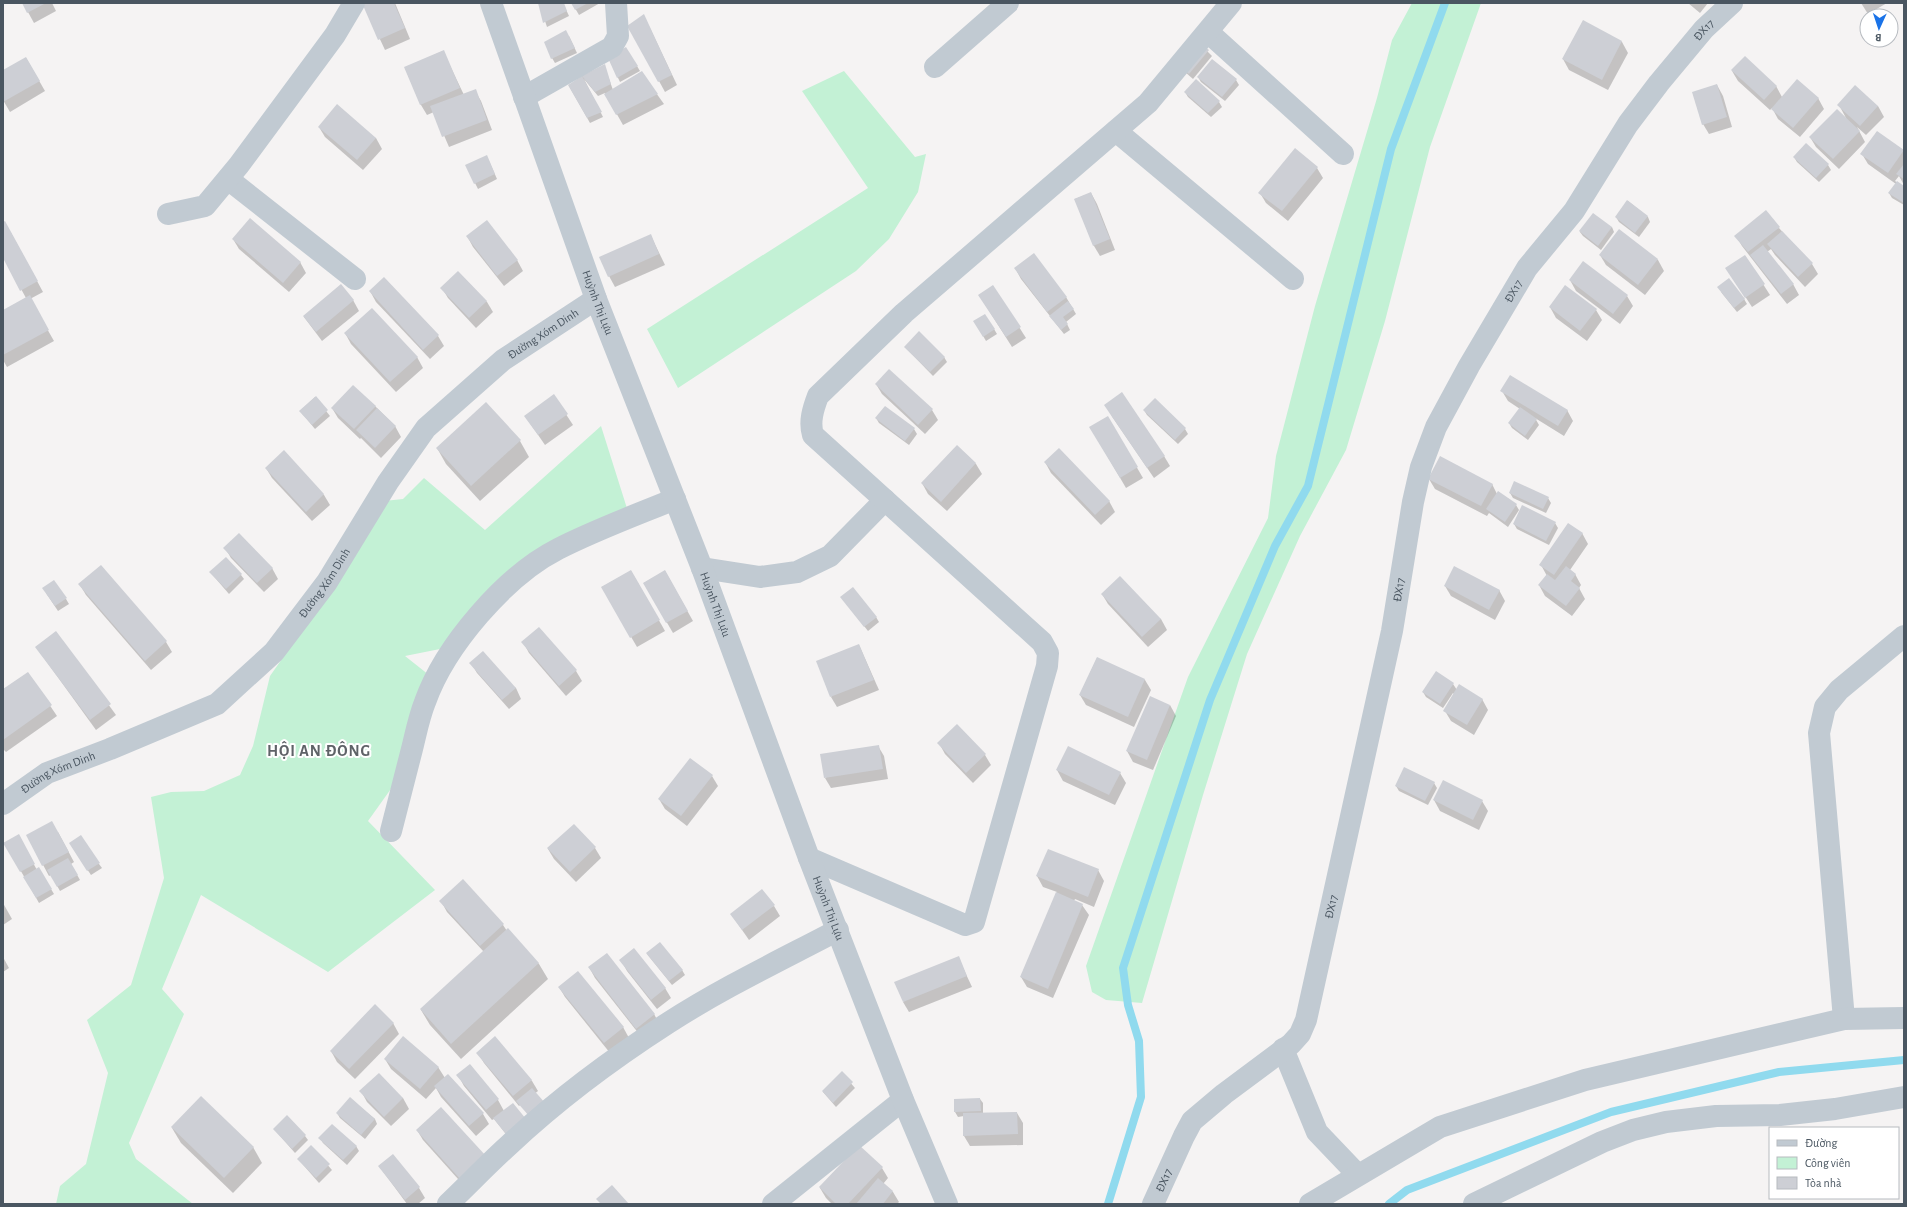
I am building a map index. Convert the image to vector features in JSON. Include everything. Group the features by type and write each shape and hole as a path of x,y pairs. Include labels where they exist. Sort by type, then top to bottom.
{"street":[{"path":"168,214 205,206 228,179 335,35 354,3"},
{"name":"Huỳnh Thị Lựu","path":"491,3 596,299 702,568 809,858 903,1100 947,1204"},
{"path":"524,97 612,47 618,36 616,3"},
{"path":"935,67 1008,3"},
{"name":"ĐX17","path":"1153,1204 1192,1121 1224,1094 1283,1049 1292,1044 1300,1034 1306,1020 1392,631 1413,502 1421,467 1436,427 1469,366 1527,268 1574,211 1628,124 1659,82 1704,29 1732,3"},
{"path":"809,858 965,925 974,922 1047,666 1048,653 1042,642 813,435 811,430 812,413 818,396 904,313 1148,103 1208,32 1223,6"},
{"path":"1208,32 1343,154"},
{"path":"1116,131 1293,279"},
{"path":"228,179 354,279"},
{"name":"Đường Xóm Dinh","path":"3,804 47,773 110,749 217,704 274,652 327,582 388,482 426,428 503,360 596,299"},
{"path":"391,831 419,720 435,678 448,655 486,608 511,582 532,564 557,549 675,499"},
{"path":"702,568 760,577 796,572 830,556 885,500"},
{"path":"1844,1019 1819,733 1825,707 1839,690 1904,636"},
{"path":"448,1204 541,1116 622,1054 669,1022 714,996 838,930"},
{"path":"1310,1204 1440,1127 1585,1080 1844,1019 1904,1018"},
{"path":"1283,1049 1317,1132 1358,1175"},
{"path":"1474,1204 1602,1142 1633,1130 1666,1122 1716,1116 1780,1115 1835,1109 1904,1097"},
{"path":"773,1204 903,1100"}],"green space":[{"path":"1412,3 1481,3 1430,147 1385,321 1346,450 1300,536 1247,654 1203,795 1142,1003 1106,1000 1092,992 1086,966 1188,677 1268,518 1276,456 1315,306 1377,98 1392,40"},
{"path":"844,71 915,157 926,154 918,192 889,239 856,271 678,388 647,329 868,188 802,91"},
{"path":"601,426 631,521 493,596 445,648 405,656 429,675 423,744 368,821 435,890 328,972 201,895 162,989 184,1014 129,1143 136,1159 193,1204 56,1204 60,1186 86,1164 108,1073 87,1020 131,985 164,878 151,797 171,792 204,791 240,775 253,746 270,676 355,555 384,501 403,499 424,478 485,530"}],"building":[{"path":"22,3 46,3 27,13"},
{"path":"362,3 394,3 405,28 378,40"},
{"path":"538,3 564,3 567,11 543,23"},
{"path":"571,3 588,3 575,10"},
{"path":"644,14 672,75 658,82 627,26"},
{"path":"1583,20 1622,41 1602,80 1562,59"},
{"path":"566,30 575,48 551,59 544,42"},
{"path":"1201,44 1209,50 1189,74 1181,67"},
{"path":"626,47 638,66 617,78 608,58"},
{"path":"444,50 460,88 420,105 404,67"},
{"path":"1745,56 1777,86 1764,100 1731,70"},
{"path":"26,57 40,81 3,102 3,70"},
{"path":"1212,59 1237,79 1222,97 1197,77"},
{"path":"605,64 611,84 595,92 582,76"},
{"path":"642,71 658,94 616,115 604,94"},
{"path":"582,76 602,112 587,118 568,85"},
{"path":"1196,79 1220,101 1208,113 1184,92"},
{"path":"1797,79 1819,98 1793,128 1771,109"},
{"path":"1717,84 1727,117 1702,125 1692,92"},
{"path":"1855,85 1878,106 1860,126 1837,105"},
{"path":"476,89 487,120 442,137 430,106"},
{"path":"337,104 376,138 357,160 318,127"},
{"path":"1837,109 1860,131 1833,159 1809,137"},
{"path":"1877,131 1904,150 1888,173 1860,154"},
{"path":"1806,143 1829,164 1816,178 1793,157"},
{"path":"1295,148 1318,167 1282,211 1258,193"},
{"path":"487,155 495,174 474,184 465,165"},
{"path":"1904,164 1904,179 1896,174"},
{"path":"1897,181 1904,186 1904,203 1888,193"},
{"path":"1091,192 1110,239 1093,246 1074,199"},
{"path":"1627,200 1648,216 1635,233 1615,217"},
{"path":"1766,210 1780,227 1748,252 1734,236"},
{"path":"1593,213 1612,227 1598,246 1579,231"},
{"path":"250,218 301,262 283,283 232,239"},
{"path":"487,220 518,260 497,276 466,236"},
{"path":"5,221 38,281 20,291 3,258 3,222"},
{"path":"1619,229 1658,259 1638,285 1599,255"},
{"path":"1782,231 1813,263 1798,277 1767,244"},
{"path":"651,234 659,254 608,277 599,257"},
{"path":"1763,245 1794,284 1781,294 1750,255"},
{"path":"1034,253 1067,297 1047,312 1014,268"},
{"path":"1745,255 1765,284 1745,298 1725,268"},
{"path":"1583,261 1628,295 1613,314 1569,280"},
{"path":"458,271 487,301 469,318 440,288"},
{"path":"384,277 439,335 423,350 369,291"},
{"path":"1729,278 1745,299 1734,308 1717,287"},
{"path":"341,284 354,300 316,332 303,316"},
{"path":"993,285 1021,327 1006,337 978,295"},
{"path":"1565,285 1597,309 1580,331 1549,307"},
{"path":"30,295 49,330 3,355 3,310"},
{"path":"1068,301 1074,309 1063,317 1068,324 1061,330 1049,316"},
{"path":"372,308 418,357 390,382 344,333"},
{"path":"985,314 995,329 983,337 973,321"},
{"path":"919,331 945,357 930,372 904,347"},
{"path":"889,369 933,409 918,425 875,384"},
{"path":"1510,375 1568,410 1558,426 1500,391"},
{"path":"353,385 376,406 354,429 331,408"},
{"path":"1122,392 1165,456 1147,468 1104,405"},
{"path":"554,394 568,414 538,435 524,416"},
{"path":"316,396 328,410 312,425 299,411"},
{"path":"1155,398 1186,428 1175,440 1143,410"},
{"path":"486,402 521,440 471,486 436,448"},
{"path":"885,406 915,428 905,441 875,418"},
{"path":"1520,407 1537,419 1525,436 1508,423"},
{"path":"377,408 396,426 375,448 356,430"},
{"path":"1108,416 1138,467 1120,478 1089,427"},
{"path":"957,445 976,463 941,502 921,483"},
{"path":"1059,448 1110,501 1095,515 1044,462"},
{"path":"284,450 324,494 306,512 265,468"},
{"path":"1440,456 1493,484 1481,506 1428,479"},
{"path":"1514,481 1549,497 1543,509 1509,493"},
{"path":"1498,491 1517,504 1505,522 1486,509"},
{"path":"1522,505 1556,522 1546,541 1513,524"},
{"path":"1568,523 1583,533 1554,575 1539,565"},
{"path":"239,533 273,568 257,583 223,548"},
{"path":"226,557 242,574 226,589 209,572"},
{"path":"101,565 167,641 145,661 78,584"},
{"path":"1454,566 1500,590 1489,610 1444,586"},
{"path":"1566,566 1576,574 1571,581 1580,588 1566,606 1538,585 1547,574 1555,580"},
{"path":"631,570 660,620 630,638 601,587"},
{"path":"665,570 688,611 666,623 643,583"},
{"path":"1120,576 1161,619 1142,637 1101,594"},
{"path":"54,580 67,598 55,606 42,588"},
{"path":"853,587 877,617 864,627 840,597"},
{"path":"539,627 577,670 559,686 521,642"},
{"path":"56,631 111,704 90,720 35,647"},
{"path":"859,644 874,680 830,697 816,661"},
{"path":"483,651 516,688 502,700 469,663"},
{"path":"1097,657 1145,679 1128,717 1079,695"},
{"path":"1436,671 1454,683 1440,704 1422,692"},
{"path":"28,672 52,705 3,740 3,689"},
{"path":"1459,684 1483,699 1467,725 1443,711"},
{"path":"1150,696 1170,705 1147,760 1126,751"},
{"path":"957,724 986,754 966,773 937,743"},
{"path":"879,745 883,769 824,778 820,754"},
{"path":"1068,746 1121,772 1109,795 1056,770"},
{"path":"690,758 713,775 681,816 658,799"},
{"path":"1404,767 1435,782 1425,801 1395,786"},
{"path":"1443,780 1483,800 1473,820 1433,800"},
{"path":"52,821 69,852 42,866 26,835"},
{"path":"574,824 596,847 570,872 547,848"},
{"path":"19,834 35,864 20,872 3,843"},
{"path":"81,835 100,863 87,871 69,843"},
{"path":"1048,849 1099,869 1088,897 1036,876"},
{"path":"68,858 78,875 57,887 47,870"},
{"path":"39,867 52,889 36,898 23,877"},
{"path":"463,879 504,924 480,946 439,901"},
{"path":"762,889 775,905 742,930 730,914"},
{"path":"1056,892 1083,904 1048,989 1020,977"},
{"path":"508,928 539,963 451,1044 420,1009"},
{"path":"660,942 683,970 669,981 646,953"},
{"path":"634,948 666,988 651,1000 619,960"},
{"path":"607,953 655,1014 636,1029 588,967"},
{"path":"959,956 967,976 903,1002 894,982"},
{"path":"578,971 624,1027 604,1043 558,987"},
{"path":"375,1004 394,1023 349,1069 330,1051"},
{"path":"403,1036 439,1067 420,1089 384,1059"},
{"path":"495,1036 532,1080 513,1096 476,1053"},
{"path":"470,1064 499,1099 486,1110 456,1075"},
{"path":"842,1071 853,1082 833,1103 822,1091"},
{"path":"379,1073 403,1098 384,1117 359,1091"},
{"path":"448,1074 484,1113 469,1126 434,1086"},
{"path":"532,1088 545,1103 529,1116 516,1101"},
{"path":"201,1096 254,1147 224,1178 171,1127"},
{"path":"350,1097 375,1119 361,1135 336,1113"},
{"path":"980,1098 981,1111 954,1112 954,1099"},
{"path":"513,1103 526,1119 506,1134 493,1118"},
{"path":"441,1107 486,1156 460,1179 416,1130"},
{"path":"1017,1112 1018,1134 963,1136 963,1113"},
{"path":"287,1115 306,1135 292,1149 273,1129"},
{"path":"332,1124 357,1146 343,1160 318,1138"},
{"path":"311,1145 330,1164 316,1178 297,1159"},
{"path":"859,1145 883,1167 848,1204 836,1204 819,1187"},
{"path":"393,1154 420,1187 405,1200 378,1166"},
{"path":"878,1178 893,1191 883,1204 856,1204"},
{"path":"612,1185 629,1204 601,1204 596,1199"}],"waterway":[{"path":"1108,1204 1141,1097 1139,1041 1128,1005 1123,968 1210,700 1275,546 1308,486 1391,149 1445,3"},
{"path":"1389,1204 1407,1190 1611,1112 1779,1072 1904,1060"}],"district":[{"name":"HỘI AN ĐÔNG","path":"319,751"}]}
